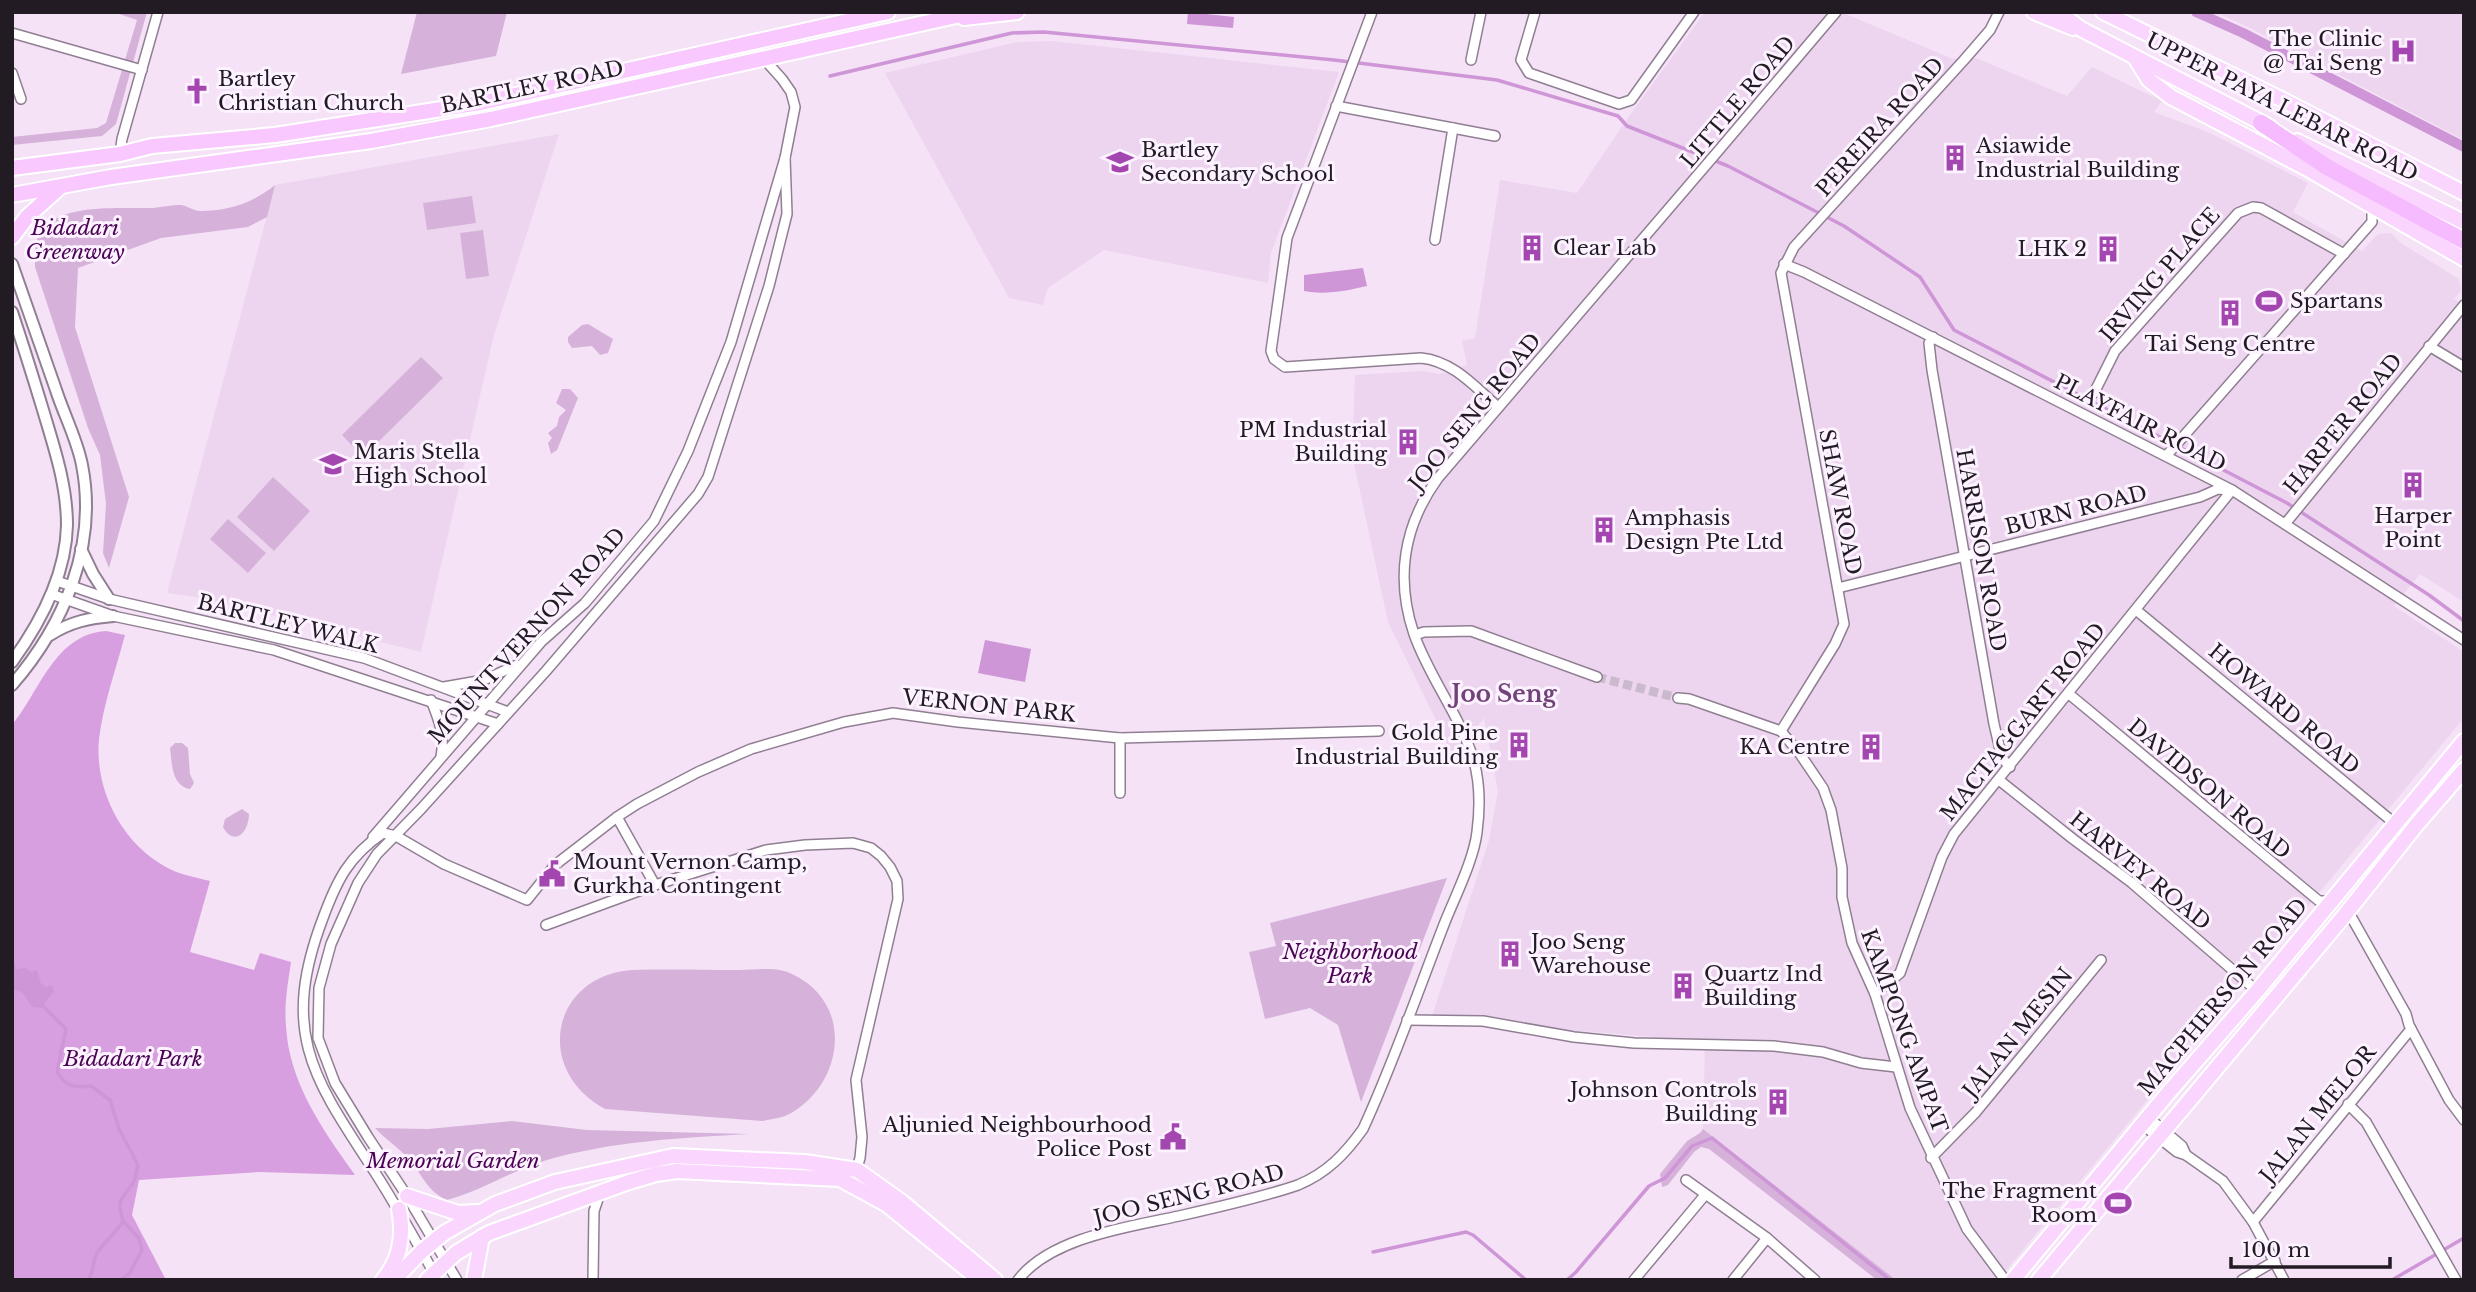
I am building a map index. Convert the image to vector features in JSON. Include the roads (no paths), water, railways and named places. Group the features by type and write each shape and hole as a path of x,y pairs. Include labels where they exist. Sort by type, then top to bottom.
{"highway":[{"name":"BARTLEY ROAD","path":"12,195 111,177 371,141 491,119 967,14 970,18 1017,12"},
{"name":"BARTLEY ROAD","path":"20,167 120,154 152,146 275,135 480,103 883,13"},
{"path":"2261,123 2328,167 2464,241"},
{"path":"12,162 20,167"},
{"path":"12,237 27,217 59,188"}],"main road":[{"name":"UPPER PAYA LEBAR ROAD","path":"2034,12 2081,29 2261,123 2464,222"},
{"name":"UPPER PAYA LEBAR ROAD","path":"2059,12 2081,29"},
{"name":"UPPER PAYA LEBAR ROAD","path":"2103,12 2464,193"},
{"path":"2135,57 2149,80 2171,97 2464,259"},
{"name":"MACPHERSON ROAD","path":"2013,1280 2464,741"},
{"name":"MACPHERSON ROAD","path":"2039,1280 2464,770"},
{"path":"394,1280 427,1247 482,1211 509,1197 555,1182 673,1156 805,1162 855,1177 902,1202 995,1280"},
{"path":"433,1278 445,1262 482,1237 601,1191 656,1174 677,1171 840,1179 855,1177 980,1280"},
{"path":"407,1196 458,1213 482,1211"},
{"path":"383,1280 390,1271 400,1246 403,1228 399,1209"},
{"path":"474,1280 482,1237"}],"street":[{"path":"120,154 158,12"},
{"path":"1371,12 1287,238 1273,334 1274,359 1285,367 1435,359 1452,368 1498,407"},
{"path":"1471,60 1481,12"},
{"path":"1535,12 1521,60 1529,73 1619,104 1631,100 1694,12"},
{"name":"LITTLE ROAD","path":"1666,214 1836,12"},
{"name":"PEREIRA ROAD","path":"1784,264 1794,247 1981,40 1999,12"},
{"path":"12,33 142,70"},
{"name":"MOUNT VERNON ROAD","path":"427,1247 344,1126 316,1076 308,1052 304,1027 307,975 320,926 336,883 350,862 541,642 586,603 654,521 688,451 731,342 785,158 795,107 782,79 762,58"},
{"path":"12,73 21,99"},
{"path":"1336,106 1495,136"},
{"path":"1435,240 1453,128"},
{"name":"MOUNT VERNON ROAD","path":"427,1247 407,1196 335,1083 318,1038 319,988 331,944 358,883 377,854 498,724 698,494 708,477 765,299 787,214 785,158"},
{"path":"2170,452 2372,222 2372,206"},
{"name":"IRVING PLACE","path":"2094,393 2121,343 2238,213 2253,207 2261,208 2344,254"},
{"name":"JOO SENG ROAD","path":"1018,1280 1026,1270 1061,1248 1107,1232 1284,1190 1312,1179 1350,1148 1363,1129 1460,888 1477,835 1478,800 1474,761 1415,635 1406,605 1403,568 1415,516 1438,478 1666,214"},
{"path":"12,264 82,463 86,497 86,531 67,599 48,636 12,685"},
{"name":"PLAYFAIR ROAD","path":"1784,264 2170,452 2464,640"},
{"name":"SHAW ROAD","path":"1781,731 1835,644 1844,624 1782,283 1784,264"},
{"name":"HARPER ROAD","path":"2285,524 2464,305"},
{"path":"12,312 59,463 70,537 76,541 86,531"},
{"name":"HARRISON ROAD","path":"1933,337 1928,343 1930,357 1998,745 2002,758 2010,767"},
{"name":"HARPER ROAD","path":"2430,346 2464,367"},
{"name":"BURN ROAD","path":"1838,588 2200,497 2218,489 2232,490"},
{"name":"MACTAGGART ROAD","path":"1875,994 1900,973 1942,857 1954,834 2232,490"},
{"name":"BURN ROAD","path":"2200,497 2222,503"},
{"path":"654,521 667,530"},
{"path":"12,662 30,637 57,581 67,525"},
{"path":"81,549 109,598"},
{"name":"BARTLEY WALK","path":"57,581 109,598 364,658 508,712"},
{"name":"BARTLEY WALK","path":"51,594 113,615 274,650 498,724"},
{"name":"HOWARD ROAD","path":"2136,610 2408,835"},
{"path":"48,636 67,624 113,615"},
{"path":"1415,635 1471,631 1597,677"},
{"path":"442,687 484,680 525,660"},
{"name":"DAVIDSON ROAD","path":"2069,694 2319,901 2331,901"},
{"path":"1678,698 1689,699 1781,731"},
{"path":"431,700 441,725 443,742 440,759"},
{"name":"VERNON PARK","path":"396,836 444,864 527,900 555,865 617,817 698,772 751,749 844,722 893,713 1120,738 1379,731"},
{"name":"KAMPONG AMPAT","path":"1781,731 1823,788 1831,810 1842,868 1842,897 1852,943 1875,994 1910,1108 1931,1158 1967,1230 2005,1280"},
{"path":"1120,738 1120,793"},
{"name":"HARVEY ROAD","path":"1999,780 2082,847 2132,883 2257,991"},
{"path":"617,817 655,886"},
{"path":"366,845 383,833 396,836"},
{"path":"546,925 766,850 853,843 871,848 881,856 897,881 898,899 856,1080 862,1137 855,1177"},
{"path":"2346,914 2406,1014 2409,1025 2449,1100 2464,1121"},
{"name":"JALAN MESIN","path":"1931,1158 1976,1112 2101,960"},
{"path":"1407,1020 1483,1021 1574,1037 1634,1043 1774,1046 1823,1052 1861,1063 1896,1067"},
{"name":"JALAN MELOR","path":"2253,1222 2409,1025"},
{"path":"2348,1104 2366,1122 2456,1280"},
{"path":"2146,1121 2182,1146 2186,1155 2223,1181 2253,1222 2284,1280"},
{"path":"1686,1180 1767,1238 1815,1280"},
{"path":"593,1280 594,1211 601,1191"},
{"path":"1634,1280 1705,1195"},
{"path":"575,1200 594,1211"},
{"path":"1733,1280 1767,1238"},
{"path":"427,1247 445,1262 457,1280"},
{"path":"427,1247 433,1278"},
{"path":"2242,1280 2275,1261"}],"waterway":[{"path":"2196,12 2243,33 2464,147"},
{"path":"830,76 1012,33 1044,32 1334,60 1497,80 1618,116 1627,126 1728,166 1844,226 1920,277 1954,330 2287,503 2429,595 2464,621"},
{"path":"12,961 15,972"},
{"path":"41,1004 66,1029 57,1072 60,1077 68,1084 91,1086 110,1100 119,1129 138,1165 134,1182 120,1202 123,1221 97,1253 88,1280"},
{"path":"1567,1280 1649,1186 1665,1178 1692,1146 1712,1138 1890,1280"},
{"path":"121,1280 130,1273 142,1250 139,1238 123,1221"},
{"path":"1373,1252 1466,1232 1526,1280"},
{"path":"2392,1280 2464,1238"}],"tunnel":[{"path":"1597,677 1678,698"}],"place":[{"name":"The Clinic @ Tai Seng","path":"2403,51"},
{"name":"Bartley Christian Church","path":"197,91"},
{"name":"Asiawide Industrial Building","path":"1955,158"},
{"name":"Bartley Secondary School","path":"1120,162"},
{"name":"Clear Lab","path":"1532,248"},
{"name":"LHK 2","path":"2108,249"},
{"name":"Spartans","path":"2269,301"},
{"name":"Tai Seng Centre","path":"2230,313"},
{"name":"PM Industrial Building","path":"1408,442"},
{"name":"Maris Stella High School","path":"333,464"},
{"name":"Harper Point","path":"2413,485"},
{"name":"Amphasis Design Pte Ltd","path":"1604,530"},
{"name":"Gold Pine Industrial Building","path":"1519,745"},
{"name":"KA Centre","path":"1871,747"},
{"name":"Mount Vernon Camp, Gurkha Contingent","path":"552,874"},
{"name":"Joo Seng Warehouse","path":"1510,954"},
{"name":"Quartz Ind Building","path":"1683,986"},
{"name":"Johnson Controls Building","path":"1778,1102"},
{"name":"Aljunied Neighbourhood Police Post","path":"1173,1137"},
{"name":"The Fragment Room","path":"2118,1203"}],"district":[{"name":"Joo Seng","path":"1504,694"}],"park label":[{"name":"Bidadari Greenway","path":"75,240"},
{"name":"Neighborhood Park","path":"1350,964"},
{"name":"Bidadari Park","path":"133,1059"},
{"name":"Memorial Garden","path":"453,1161"}]}
